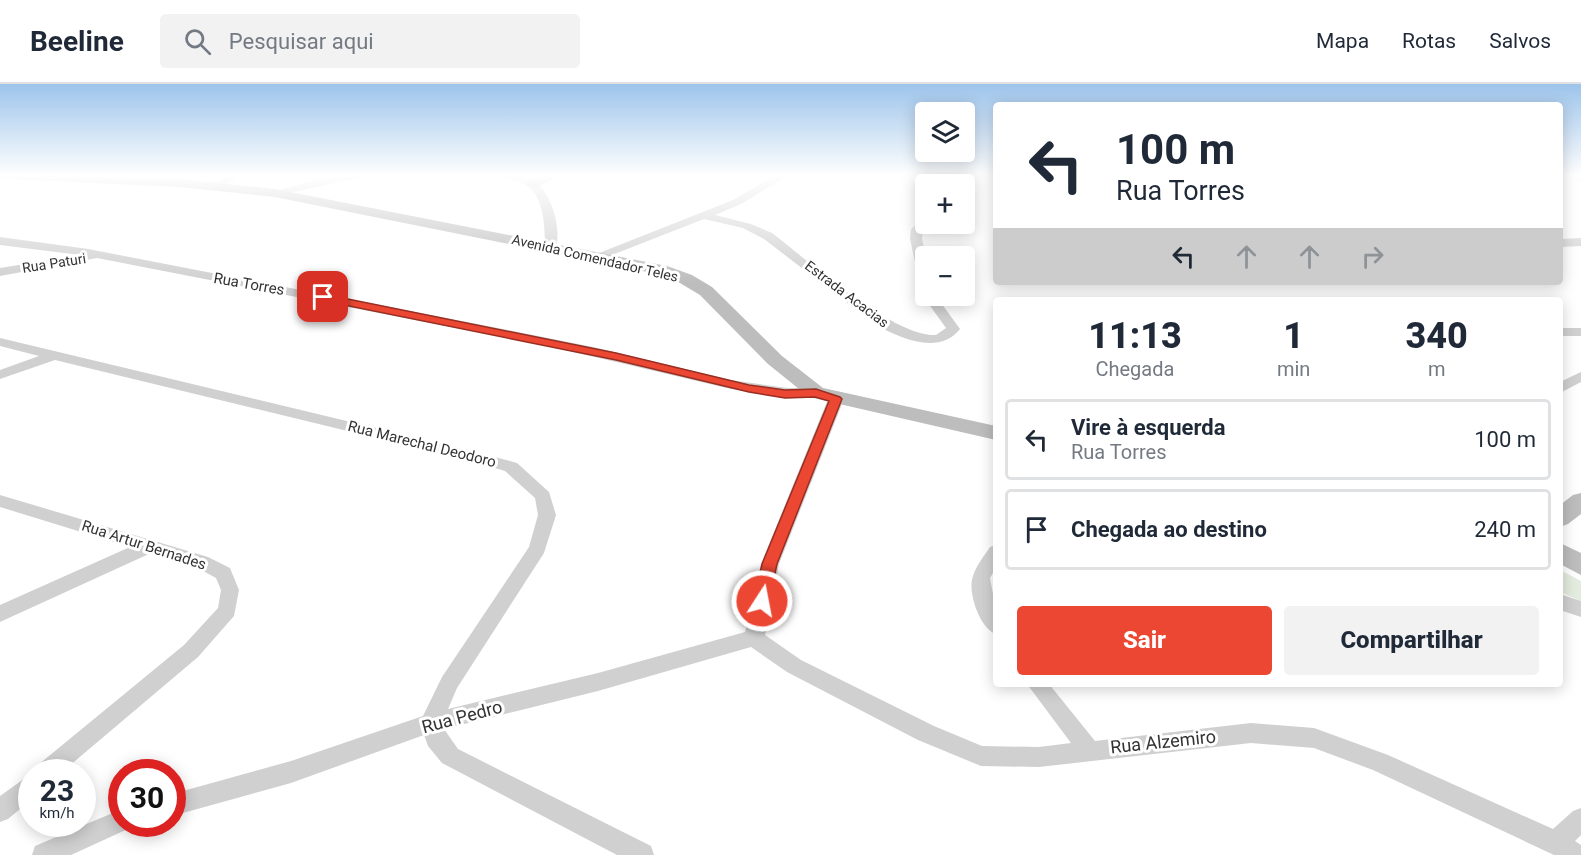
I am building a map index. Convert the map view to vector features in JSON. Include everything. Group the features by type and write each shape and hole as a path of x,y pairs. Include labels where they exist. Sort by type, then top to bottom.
{"main road":[{"name":"Avenida Comendador Teles","path":"367,211 662,270 686,279 706,291 775,360 816,393 993,432"},
{"path":"1563,516 1581,501"},
{"path":"1563,554 1581,565"}],"street":[{"path":"546,211 551,231 551,247"},
{"path":"595,257 717,211"},
{"name":"Estrada Acacias","path":"706,216 747,226 768,236 881,322 898,331 939,340 948,336 953,329 937,306"},
{"name":"Rua Torres","path":"0,241 42,244 108,255 231,282 436,319 616,356 749,389 785,394 816,393"},
{"path":"1563,243 1581,242"},
{"name":"Rua Paturi","path":"0,272 108,255"},
{"path":"1563,332 1581,332"},
{"name":"Rua Marechal Deodoro","path":"0,342 476,457 511,467 530,483 543,496 547,515 538,548 449,683 431,723"},
{"path":"0,375 56,354"},
{"path":"1563,386 1581,376"},
{"path":"754,638 770,564 836,399"},
{"name":"Rua Artur Bernades","path":"0,501 152,545 202,562 223,573 230,590 226,611 191,651 62,759"},
{"path":"0,615 152,545"},
{"path":"993,557 981,578 986,611 993,622"},
{"path":"1563,603 1581,609"},
{"name":"Rua Pedro","path":"186,801 291,772 431,723 598,682 754,638"},
{"name":"Rua Alzemiro","path":"754,638 794,666 926,733 981,756 1039,757 1251,733 1314,738 1380,762 1566,848"},
{"path":"1039,687 1090,751"},
{"path":"431,723 436,739 450,756 642,855"},
{"path":"0,811 18,796"},
{"path":"1566,848 1581,819"},
{"path":"44,855 108,826"}],"shaded area":[{"path":"1563,572 1581,581 1581,601 1563,593"}],"route":[{"path":"323,297 616,356 749,389 785,394 816,393 836,399 770,564 762,601"}]}
